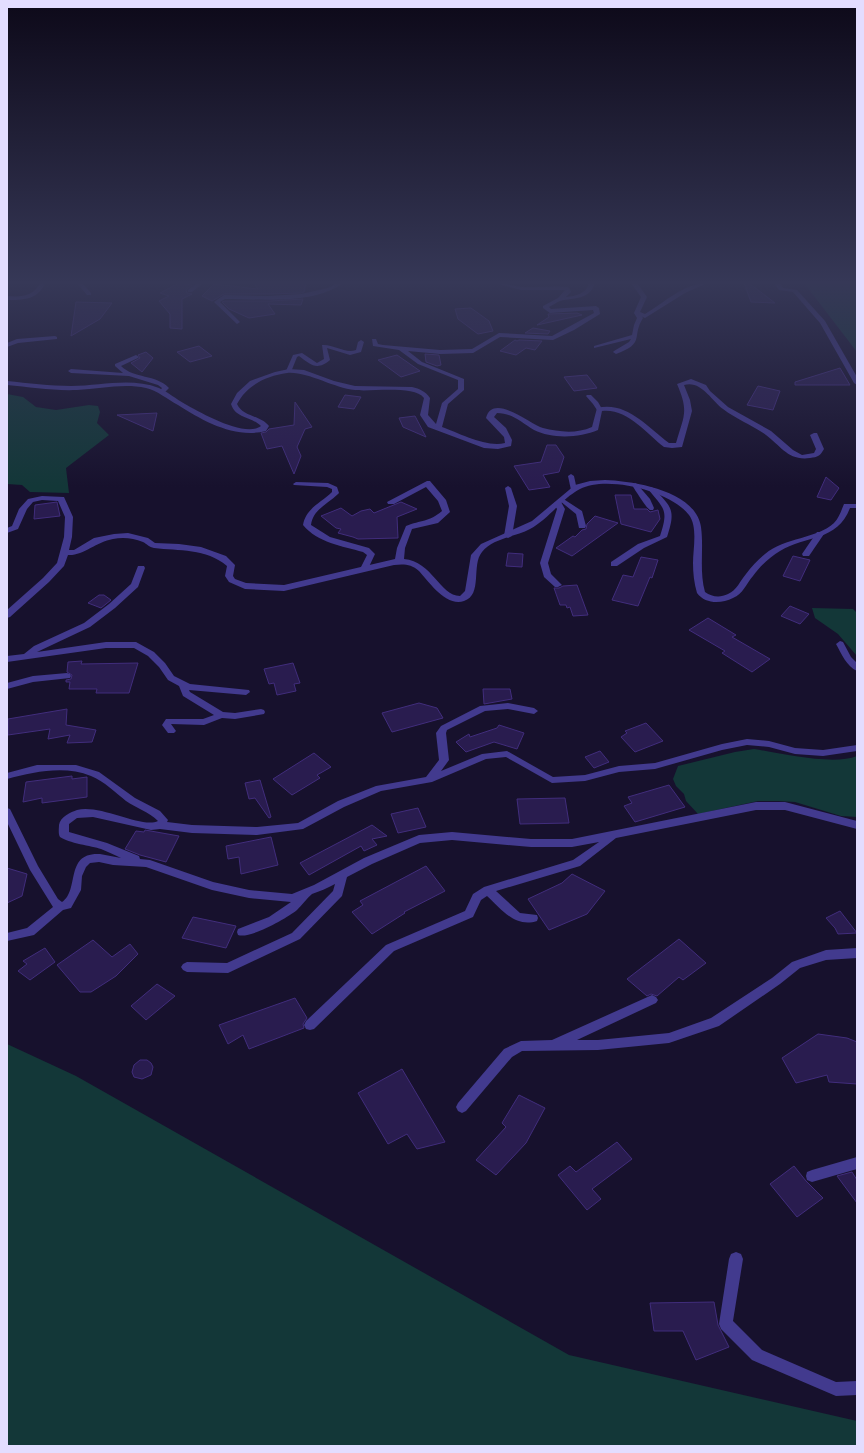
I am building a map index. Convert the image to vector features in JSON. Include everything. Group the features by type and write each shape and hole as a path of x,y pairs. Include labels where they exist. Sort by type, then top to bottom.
{"street":[{"path":"403,351 420,363 461,379 461,390 445,403 438,428"},
{"path":"438,351 473,351"},
{"path":"839,351 857,382"},
{"path":"7,383 76,388 124,384 148,387 162,392 184,406 219,423 238,430 257,432 263,429 264,424 238,412 234,406 236,399 252,382 277,373 302,371 332,383 355,388 418,390 427,398 424,415 431,425 487,446 501,447 508,444 509,438 490,418 491,414 496,411 511,413 530,425 547,432 569,434 586,432 595,428 599,409 607,408 618,410 646,426 658,439 667,445 677,446 680,444 689,411 687,400 680,384 691,381 704,386 708,392 726,408 768,433 790,452 801,456 817,455 820,449 814,436"},
{"path":"391,502 427,483 442,500 446,512 435,521 419,524 409,528 401,548 399,561"},
{"path":"65,552 75,553 97,540 114,536 128,535 153,544 193,548 224,558 231,565 229,576 233,582 242,586 268,589 284,588 399,561 408,562 418,566 452,598 461,599 467,596 471,586 472,561 478,550 492,541 508,536 534,523 574,490 583,485 596,483 635,485 651,489 677,500 693,514 697,525 697,561 700,589 704,596 720,600 736,594 758,565 781,547 832,529 840,523 847,506 857,506"},
{"path":"7,531 15,527 24,504 34,497 61,500 69,517 68,537 61,564 7,615"}],"lane":[{"path":"289,371 295,356 300,354 318,365 326,360 325,351"},
{"path":"338,351 355,354 359,351"},
{"path":"136,357 117,365 120,369 135,376 161,383 166,388 162,392"},
{"path":"71,371 135,376"},
{"path":"589,396 596,403 599,409"},
{"path":"572,476 574,490"},
{"path":"296,484 328,485 335,488 336,493 332,497 312,510 307,517 307,525 312,531 324,538 366,550 371,554 364,569"},
{"path":"635,485 646,499 650,508"},
{"path":"508,488 513,506 508,536"},
{"path":"614,564 641,546 663,537 670,519 667,506 651,489"},
{"path":"560,502 579,513 582,526"},
{"path":"558,585 547,575 544,563 561,509 560,502"},
{"path":"806,554 820,534"},
{"path":"24,656 36,648 87,625 112,606 135,585 141,568"},
{"path":"840,644 848,658 857,668"},
{"path":"7,659 106,645 136,645 151,654 162,665 171,678 188,687 246,692"},
{"path":"7,686 33,679 67,676"},
{"path":"182,684 186,694 221,715"},
{"path":"429,780 444,760 441,733 444,728 483,708 508,706 534,711"},
{"path":"171,731 166,725 169,721 204,722 221,715 235,716 261,712"},
{"path":"857,748 823,753 795,751 769,744 747,742 722,747 655,766 619,769 585,778 552,780 507,754 485,756 429,780 379,788 341,804 300,826 257,831 192,829 160,825 153,828 121,819 86,812 74,814 64,823 64,834 76,839 103,846 212,886 249,894 292,898 306,894 368,861 419,839 452,836 531,843 572,843 614,836 756,806 785,806 857,824"},
{"path":"7,776 37,768 73,767 96,774 132,800 157,814 163,820 160,825"},
{"path":"7,812 54,902 60,907"},
{"path":"310,1025 390,948 469,914 477,897 488,890 576,863 614,836"},
{"path":"7,937 30,932 60,907 67,905 76,890 77,876 82,865 87,860 100,858 113,861 146,863"},
{"path":"186,967 228,968 296,936 338,893 342,875"},
{"path":"488,890 518,917 533,918"},
{"path":"242,932 282,916 295,907 306,894"},
{"path":"462,1108 508,1052 521,1046 598,1045 669,1038 715,1022 776,981 796,965 826,955 857,953"},
{"path":"553,1046 652,1000"},
{"path":"812,1176 857,1163"},
{"path":"736,1259 726,1324 757,1355 836,1389 857,1388"}],"green space":[{"path":"7,394 23,397 36,407 56,410 89,405 98,406 100,412 97,423 109,435 66,468 69,493 30,492 22,485 7,484"},
{"path":"812,608 853,609 857,613 857,656 838,634 815,618"},
{"path":"754,749 806,758 834,760 847,759 857,756 857,817 841,816 795,802 778,801 758,801 698,814 686,801 684,794 676,786 673,779 678,766 735,752"},
{"path":"7,1044 76,1076 569,1355 857,1421 857,1446 7,1446"}],"building":[{"path":"205,351 212,356 190,362 177,352"},
{"path":"500,351 522,351 516,355"},
{"path":"146,352 153,358 142,372 131,363 140,358 138,355"},
{"path":"425,354 439,355 441,365 437,366 426,362"},
{"path":"397,355 420,371 401,377 378,360"},
{"path":"840,368 850,385 795,385 795,382"},
{"path":"587,375 597,388 574,391 564,377"},
{"path":"758,386 780,391 773,410 747,405"},
{"path":"345,395 361,397 354,409 338,407"},
{"path":"295,402 312,427 305,429 297,447 301,456 294,474 282,446 267,449 261,433 266,432 269,429 294,425"},
{"path":"157,413 153,431 117,415"},
{"path":"415,416 426,437 403,427 399,418"},
{"path":"547,445 556,445 564,457 559,472 543,475 550,487 529,490 514,466 541,462"},
{"path":"826,477 839,488 831,500 817,497"},
{"path":"615,495 631,495 634,509 647,509 650,512 658,510 660,519 651,532 621,524"},
{"path":"57,502 60,516 34,519 35,505"},
{"path":"401,502 417,509 397,517 398,538 358,539 338,533 341,529 336,528 321,516 341,508 352,516 361,511 370,509 374,513"},
{"path":"595,516 618,523 572,556 556,548 573,536 575,537 582,530 586,529 587,524"},
{"path":"508,553 523,554 522,567 506,566"},
{"path":"793,556 810,560 800,581 783,576"},
{"path":"641,557 658,560 652,578 650,577 638,606 612,600 623,575 633,577"},
{"path":"577,585 588,615 573,616 570,607 567,608 566,605 560,605 554,588"},
{"path":"99,595 104,595 111,600 101,608 88,603"},
{"path":"790,606 809,614 800,624 781,616"},
{"path":"708,618 736,635 732,637 770,659 752,672 722,653 725,651 689,630"},
{"path":"82,661 81,664 138,663 129,693 96,693 97,689 69,689 70,682 66,682 66,680 71,679 72,675 67,672 68,662"},
{"path":"293,663 300,683 294,684 296,691 277,695 274,683 269,684 264,669"},
{"path":"483,689 510,689 512,699 484,704"},
{"path":"419,703 437,708 443,718 392,732 382,713"},
{"path":"67,709 66,725 96,730 92,742 67,743 70,735 48,739 50,729 8,735 8,719"},
{"path":"646,723 663,741 635,752 621,737 627,733 625,731"},
{"path":"499,725 524,733 517,749 494,742 466,752 456,742 469,734 470,737 497,728"},
{"path":"600,751 609,762 594,768 585,757"},
{"path":"314,753 331,767 317,775 320,778 292,795 273,779"},
{"path":"72,776 72,779 87,777 87,797 42,803 42,798 23,802 26,782"},
{"path":"260,780 271,817 269,818 255,798 249,799 245,783"},
{"path":"669,785 685,807 635,822 624,806 632,803 628,797"},
{"path":"565,798 569,823 520,824 517,799"},
{"path":"418,808 426,827 398,833 391,814"},
{"path":"372,825 387,836 372,839 377,845 364,851 361,846 309,875 300,863"},
{"path":"145,830 179,836 166,862 125,849 136,831 144,832"},
{"path":"271,837 278,865 241,874 239,857 228,859 226,846"},
{"path":"426,866 445,891 404,912 405,913 372,934 352,912 363,905 360,901"},
{"path":"7,868 27,874 22,896 7,903"},
{"path":"572,874 605,891 587,914 549,930 528,899 562,883"},
{"path":"840,911 857,933 838,934 826,918"},
{"path":"193,917 236,926 226,948 182,938"},
{"path":"679,939 706,963 683,980 679,977 657,996 651,994 647,996 627,979"},
{"path":"93,940 112,957 130,944 138,954 116,976 91,992 80,992 57,965"},
{"path":"45,948 55,962 30,980 18,971 27,964 23,961"},
{"path":"157,984 175,996 146,1020 131,1006"},
{"path":"295,998 307,1018 303,1024 304,1028 249,1049 243,1035 228,1044 219,1025"},
{"path":"818,1034 847,1038 857,1042 857,1084 829,1082 827,1075 796,1083 782,1058"},
{"path":"140,1060 147,1060 153,1067 151,1075 142,1079 134,1077 132,1072 134,1065"},
{"path":"402,1069 445,1142 417,1149 407,1134 388,1144 358,1093"},
{"path":"519,1095 545,1108 526,1143 496,1175 476,1160 506,1127 502,1123"},
{"path":"617,1142 632,1159 592,1189 601,1199 587,1210 558,1175 570,1166 576,1172"},
{"path":"794,1166 823,1198 797,1217 770,1184"},
{"path":"852,1172 857,1180 857,1203 837,1176"},
{"path":"714,1302 718,1325 729,1347 696,1360 683,1331 654,1331 650,1303"}]}
